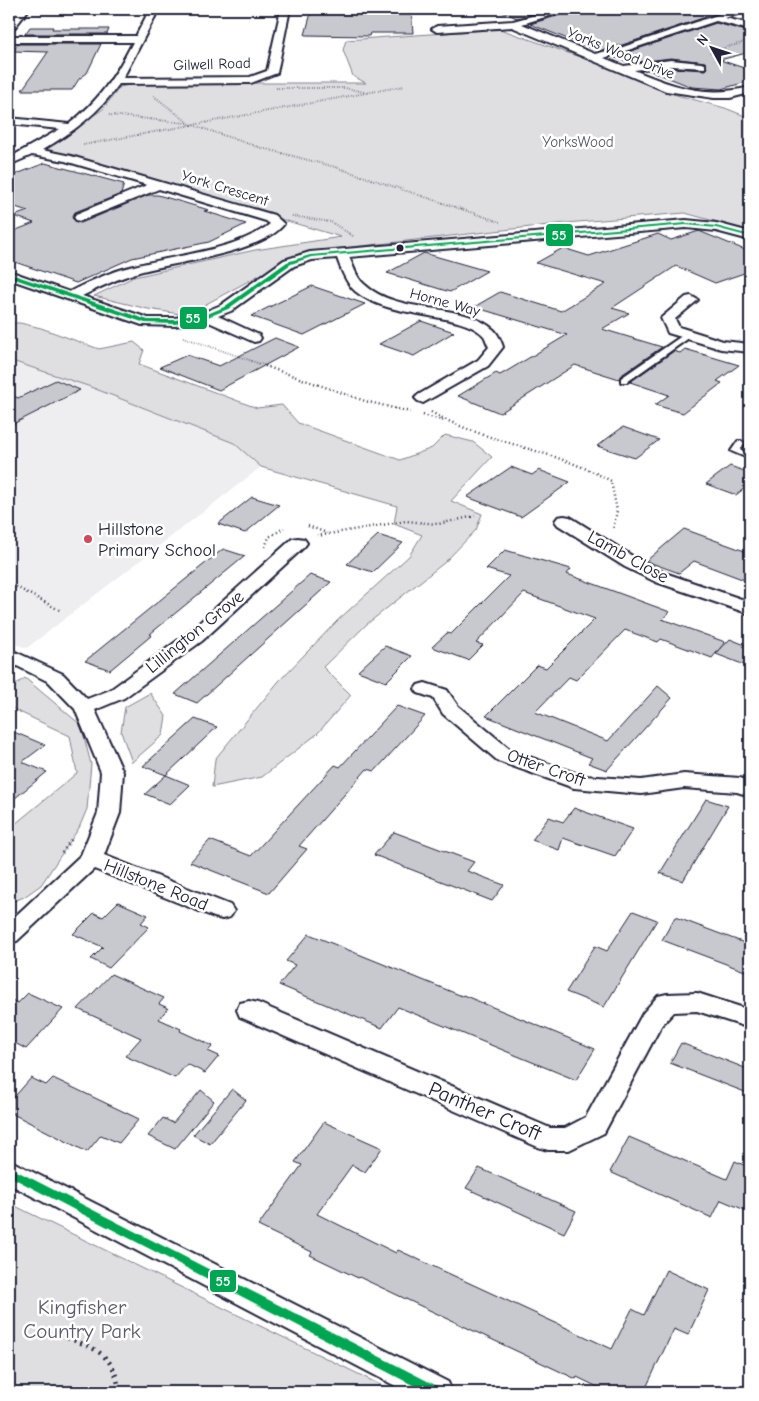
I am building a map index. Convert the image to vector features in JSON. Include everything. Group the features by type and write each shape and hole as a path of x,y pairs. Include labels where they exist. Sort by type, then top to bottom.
{"street":[{"path":"9,29 24,9"},
{"path":"9,162 70,127 96,106 117,81 154,9"},
{"name":"Gilwell Road","path":"117,81 251,80 272,73 286,9"},
{"path":"437,29 513,24 567,9"},
{"path":"592,58 626,49 743,9"},
{"path":"714,18 750,27"},
{"name":"Yorks Wood Drive","path":"513,24 670,90 696,94 730,95 750,90"},
{"path":"9,39 138,39"},
{"path":"685,62 695,57"},
{"path":"621,70 646,65 685,62 701,66"},
{"path":"9,121 70,127"},
{"name":"York Crescent","path":"31,151 66,158 159,185 270,218 278,224 273,230 249,240 133,270 69,297"},
{"path":"80,217 159,185"},
{"path":"9,275 147,322 175,322 206,316 226,308 289,263 310,256 686,224 716,227 750,236"},
{"name":"Horne Way","path":"341,253 358,287 378,300 449,317 478,327 490,335 496,347 483,363 422,398"},
{"path":"691,300 668,318 673,330 721,345 750,348"},
{"path":"206,316 254,338"},
{"name":"Lamb Close","path":"564,521 631,562 662,578 750,608"},
{"name":"Lillington Grove","path":"84,707 117,694 195,637 295,532"},
{"name":"Hillstone Road","path":"9,655 56,678 84,707 112,772 109,813 91,859 9,935"},
{"name":"Otter Croft","path":"425,689 440,694 450,710 505,756 582,783 641,787 684,781 740,785 750,788"},
{"name":"Hillstone Road","path":"91,859 222,912"},
{"name":"Panther Croft","path":"249,1010 548,1139 569,1139 595,1125 652,1020 667,1003 697,1002 750,1019"},
{"path":"9,1171 437,1392"}],"lane":[{"path":"624,380 689,335"},
{"path":"741,443 735,451 750,457"}],"path":[{"path":"695,57 750,41"},
{"path":"134,80 190,124"},
{"path":"81,146 190,124 404,86"},
{"path":"108,115 190,124 258,147 335,167 500,222"},
{"path":"270,218 280,214 324,219 337,223 371,250"},
{"path":"182,337 365,401 445,421 488,437 579,464 612,481 616,499 616,524 604,545"},
{"path":"422,398 430,412 445,421"},
{"path":"295,532 327,532 406,521 438,524 475,516"},
{"path":"267,552 265,542 269,536 314,527 327,532"},
{"path":"9,583 61,611"},
{"path":"57,861 74,836"},
{"path":"67,1338 91,1346 108,1359 119,1378 119,1392"}],"shaded area":[{"name":"Hillstone Primary School","path":"9,360 88,386 234,443 261,467 27,648 9,642"}],"green space":[{"name":"YorksWood","path":"500,29 608,67 662,91 725,108 750,118 750,231 685,213 566,223 300,253 186,315 148,309 94,296 134,277 255,250 341,237 44,149 103,109 120,87 137,83 366,83 353,76 343,50 346,40"},
{"path":"9,323 20,323 41,328 99,349 134,342 144,350 139,364 257,408 282,405 298,423 400,460 432,448 445,435 473,442 492,457 451,501 482,514 476,530 445,562 367,624 323,667 351,695 317,734 262,777 212,787 215,759 279,681 338,620 409,556 422,535 394,524 397,506 261,467 234,443 88,386 9,360"},
{"path":"25,678 81,725 91,764 87,809 79,828 41,885 24,897 9,903 9,829 77,773 70,736 9,707 9,689"},
{"path":"150,693 166,716 163,735 132,762 121,732 125,707"},
{"name":"Kingfisher Country Park","path":"9,1203 395,1392 9,1392"}],"building":[{"path":"312,9 411,9 413,33 370,33 369,36 305,35"},
{"path":"495,9 552,9 517,18"},
{"path":"574,9 709,9 721,12 622,45 598,51 530,24 573,11"},
{"path":"716,23 750,32 750,52 720,60 750,70 750,81 721,89 692,87 648,70 671,68 705,70 707,68 705,62 671,58 630,63 613,57"},
{"path":"30,27 109,29 107,34 25,34"},
{"path":"18,44 101,44 87,73 79,79 72,90 22,90 48,52 13,51"},
{"path":"45,163 124,184 121,194 75,212 72,218 76,222 81,223 148,195 158,195 209,210 204,211 246,224 209,242 132,258 76,283 9,260 9,233 34,223 14,216 28,211 9,205 9,177"},
{"path":"699,231 750,252 750,271 715,283 676,266 612,308 629,313 602,329 662,347 620,376 619,379 575,365 500,413 458,396 496,373 500,375 567,335 474,307 500,292 561,311 606,284 536,263 563,248 589,256 658,234 671,240"},
{"path":"424,253 487,271 450,292 387,273"},
{"path":"312,286 365,304 304,335 251,316"},
{"path":"421,321 454,332 414,356 379,344"},
{"path":"275,338 299,347 219,390 160,367 187,355 219,366"},
{"path":"685,349 739,365 717,381 722,383 683,413 655,405 669,395 630,382 674,351 680,353"},
{"path":"56,380 80,390 9,426 9,394 18,398"},
{"path":"623,427 659,440 635,458 597,446"},
{"path":"730,466 750,473 750,484 736,495 706,484"},
{"path":"511,467 532,475 539,470 570,482 521,517 467,497"},
{"path":"252,497 279,505 245,533 218,524"},
{"path":"684,529 750,553 750,582 694,561 679,573 646,561"},
{"path":"378,535 403,543 373,572 347,564"},
{"path":"223,549 245,556 150,634 152,635 110,670 85,661"},
{"path":"505,550 571,569 567,574 670,612 662,619 725,642 712,658 661,639 658,642 625,630 576,680 569,677 535,712 608,741 658,686 672,698 607,770 588,763 592,758 486,716 537,665 546,668 595,619 524,593 476,643 483,645 468,660 432,647 447,633 451,634 509,576 486,569"},
{"path":"310,575 331,582 197,703 175,694"},
{"path":"730,639 750,647 750,667 716,654"},
{"path":"385,646 412,656 386,682 358,671"},
{"path":"397,706 425,716 375,771 367,769 299,846 307,849 269,893 190,862 210,840 251,856 335,765 340,767"},
{"path":"195,719 217,727 166,775 143,766"},
{"path":"9,730 45,745 22,762 47,772 9,803"},
{"path":"166,775 190,785 170,804 145,794"},
{"path":"706,799 728,806 683,881 660,873"},
{"path":"574,808 633,829 615,856 563,838 559,850 532,840 549,817 563,822"},
{"path":"394,832 474,862 467,871 504,885 492,901 374,855"},
{"path":"118,902 148,915 141,923 149,927 109,968 91,959 103,947 73,934 94,913 103,917"},
{"path":"633,911 657,920 604,1007 566,992 595,946 607,951"},
{"path":"675,917 750,945 750,973 662,940"},
{"path":"309,934 595,1049 576,1080 398,1007 382,1028 279,985 295,965 286,961"},
{"path":"111,974 164,998 159,1004 168,1008 159,1019 213,1046 208,1051 219,1056 205,1073 187,1064 175,1078 125,1056 141,1038 78,1009"},
{"path":"28,993 63,1009 26,1049 9,1040 9,999 18,1003"},
{"path":"681,1043 750,1070 750,1094 670,1063"},
{"path":"31,1078 46,1085 53,1078 139,1119 119,1143 101,1135 87,1152 9,1112 9,1103"},
{"path":"232,1089 246,1100 210,1144 193,1135"},
{"path":"201,1090 214,1101 175,1149 148,1136 163,1118 173,1123"},
{"path":"324,1122 382,1148 365,1172 352,1165 317,1214 396,1253 398,1250 612,1349 632,1309 644,1315 666,1270 709,1290 688,1335 674,1329 644,1392 608,1392 358,1278 310,1255 312,1252 258,1226 302,1165 295,1162"},
{"path":"629,1137 727,1179 735,1161 750,1168 750,1199 745,1210 721,1200 712,1218 610,1172"},
{"path":"479,1168 576,1211 564,1233 466,1188"}],"transit line":[{"name":"55","path":"9,275 147,322 175,322 206,316 226,308 289,263 310,256 686,224 716,227 750,236"},
{"name":"55","path":"9,1171 437,1392"}],"place":[{"name":"Hillstone Primary School","path":"88,539"}]}
